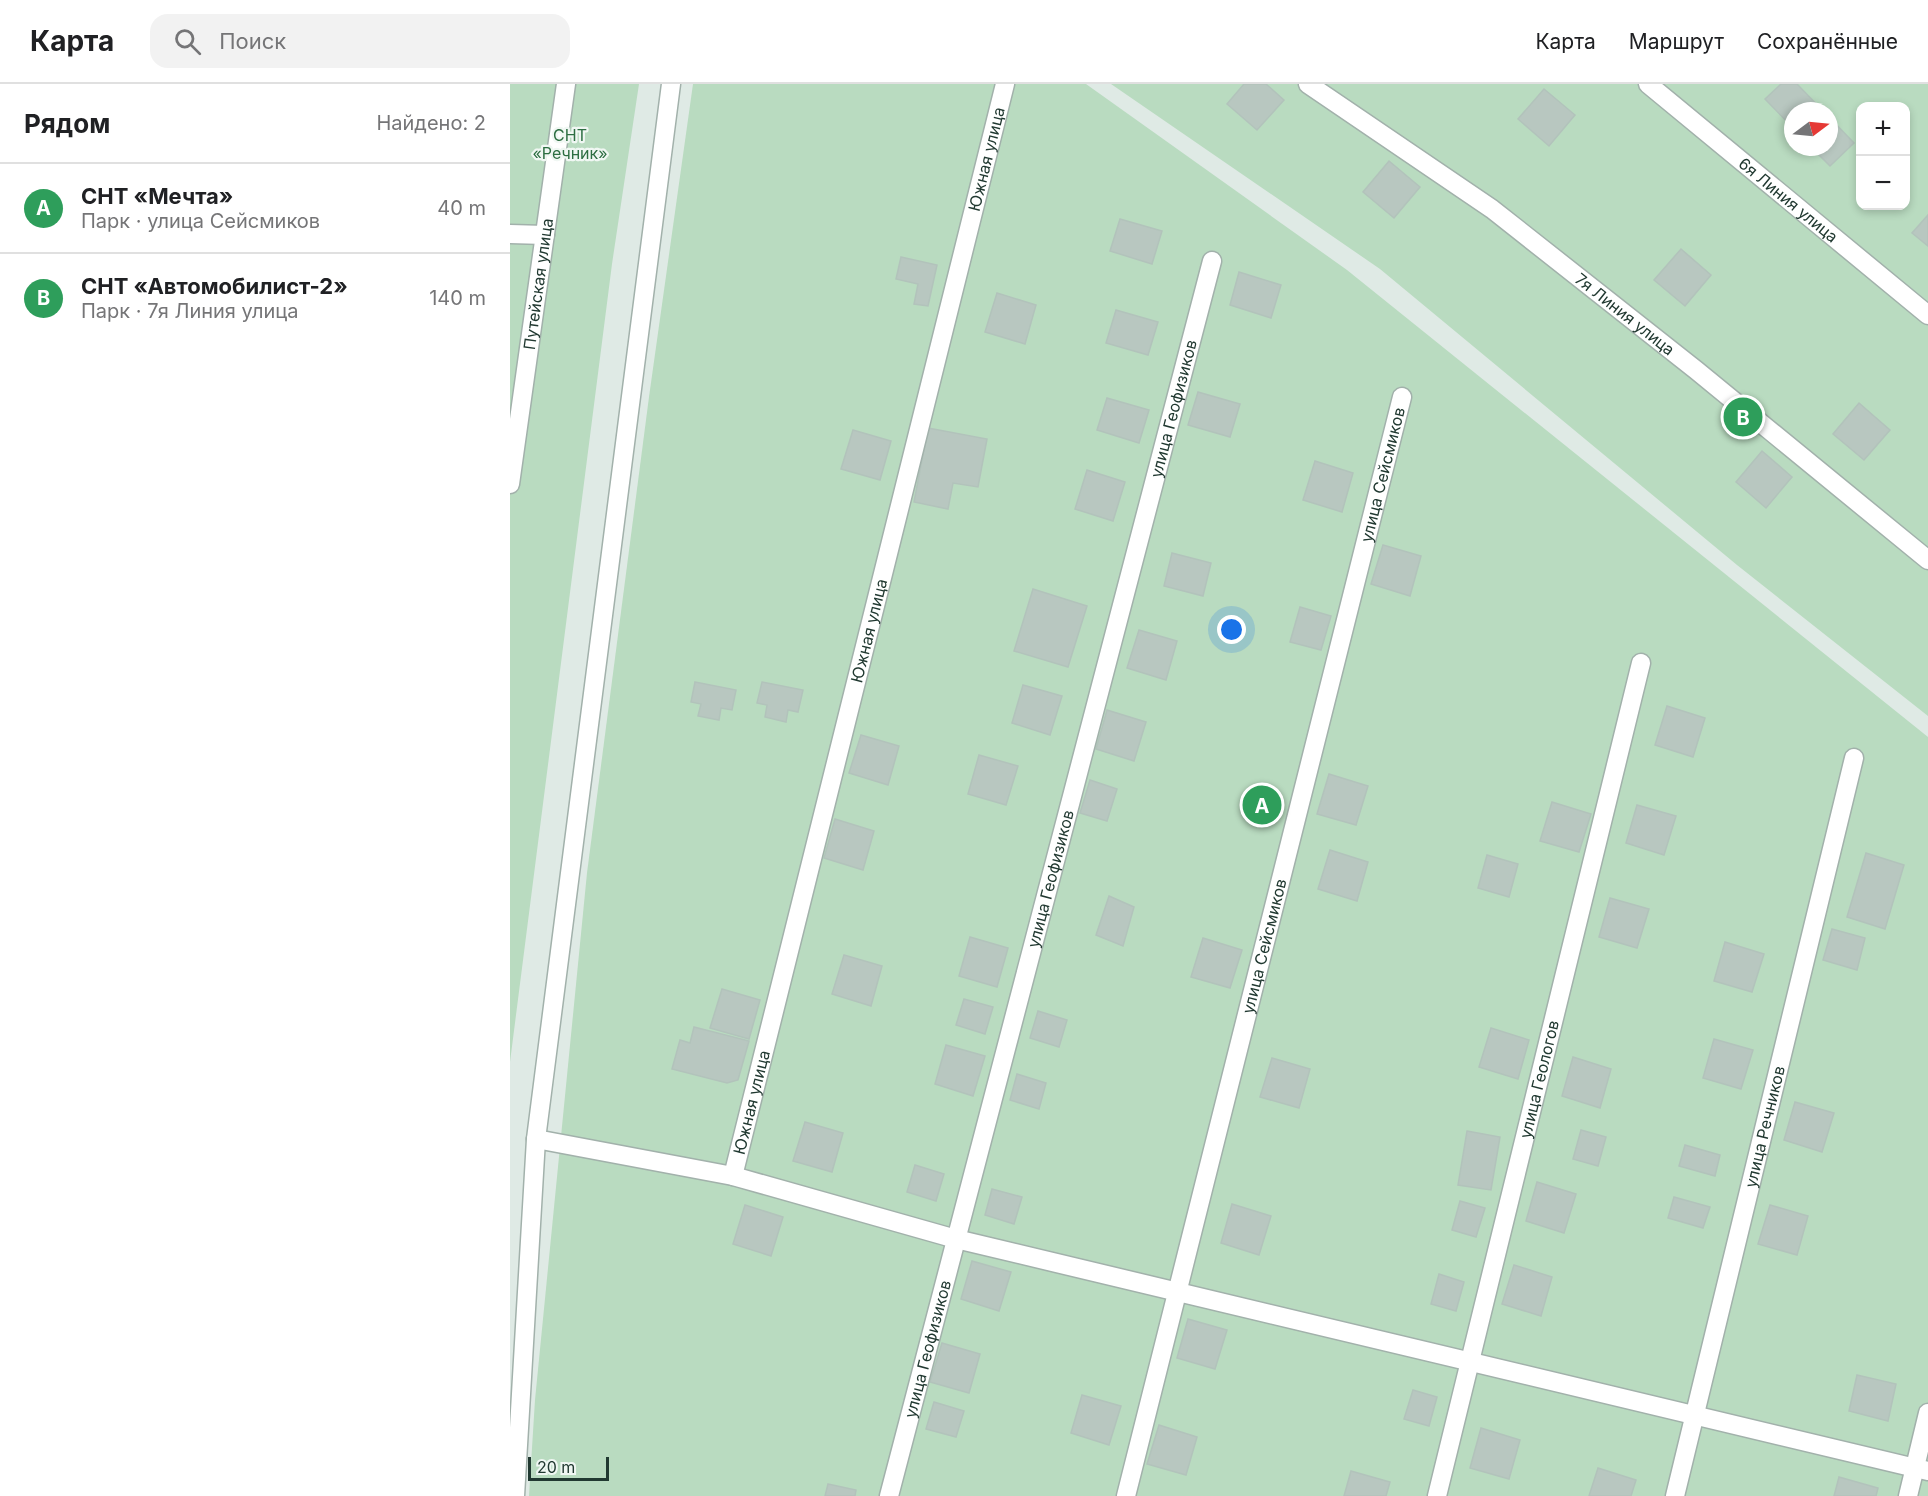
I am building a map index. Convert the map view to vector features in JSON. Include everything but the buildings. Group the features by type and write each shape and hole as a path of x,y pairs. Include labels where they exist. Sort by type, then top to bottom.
{"street":[{"name":"Путейская улица","path":"510,482 566,84"},
{"path":"515,1496 536,1139 671,84"},
{"name":"Южная улица","path":"733,1176 1005,84"},
{"name":"7я Линия улица","path":"1308,84 1492,209 1696,370 1928,560"},
{"name":"6я Линия улица","path":"1648,84 1928,315"},
{"path":"510,234 545,235"},
{"name":"улица Геофизиков","path":"889,1496 1212,261"},
{"name":"улица Сейсмиков","path":"1126,1496 1402,397"},
{"name":"улица Геологов","path":"1437,1496 1641,663"},
{"name":"улица Речников","path":"1676,1496 1854,758"},
{"path":"536,1139 733,1176 956,1239 1922,1469"},
{"path":"1908,1496 1922,1469 1928,1413"}],"green space":[{"name":"СНТ «Речник»","path":"510,84 639,84 612,264 510,1062"},
{"path":"693,84 1086,84 1347,270 1928,737 1928,1496 529,1496 535,1400 587,873 649,397"},
{"path":"1111,84 1928,84 1928,716 1737,565 1380,269"}],"place":[{"name":"СНТ «Автомобилист-2»","path":"1743,417"},
{"name":"СНТ «Мечта»","path":"1262,805"}]}
